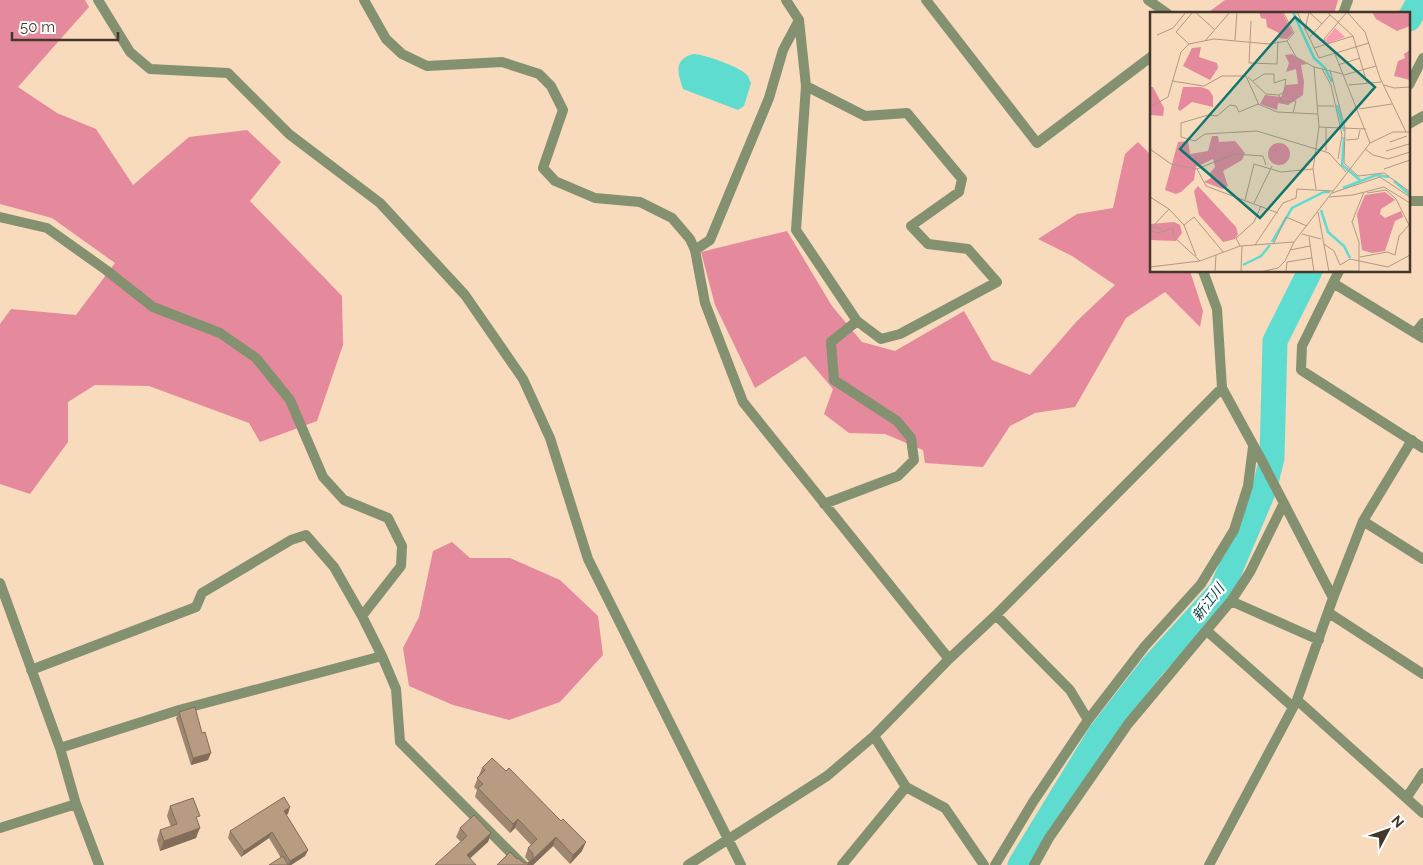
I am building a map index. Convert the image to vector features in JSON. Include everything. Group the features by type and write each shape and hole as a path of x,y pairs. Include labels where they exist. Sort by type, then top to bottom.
{"street":[{"path":"98,0 130,52 150,68 228,73 289,134 380,203 466,295 523,379 550,438 588,558 740,865"},
{"path":"364,0 386,39 402,54 427,66 502,62 539,74 551,86 563,110 543,168 555,180 595,198 640,202 672,218 690,239 695,250 705,303 742,402 949,658"},
{"path":"786,0 799,20 806,86 796,230 857,321 881,339 900,334 997,282 968,249 928,244 911,226 959,192 962,179 907,113 865,116 806,86"},
{"path":"926,0 1038,143 1150,58"},
{"path":"1148,0 1165,12"},
{"path":"1344,12 1348,0"},
{"path":"695,250 710,240 769,98 784,50 799,20"},
{"path":"1410,83 1423,58"},
{"path":"1410,123 1423,116"},
{"path":"1410,201 1423,201"},
{"path":"0,217 47,228 153,307 220,334 256,358 290,400 323,478 344,500 388,518 402,546 401,566 362,616"},
{"path":"1203,272 1216,309 1222,388 1333,598"},
{"path":"1339,272 1302,346 1300,370 1423,448"},
{"path":"1334,283 1419,335 1423,323"},
{"path":"824,504 898,476 914,460 911,438 897,421 834,380 831,342 857,321"},
{"path":"688,865 827,776 874,736 949,658 996,615 1222,388"},
{"path":"1209,865 1295,703 1363,521 1412,440"},
{"path":"995,865 1033,802 1088,720 1145,646 1201,584 1234,530 1248,486 1253,447"},
{"path":"1034,865 1049,838 1128,724 1231,601 1250,572 1284,503"},
{"path":"1363,521 1423,559"},
{"path":"31,670 196,607 202,593 291,540 306,535 334,566 382,656 396,689 400,742 523,865"},
{"path":"0,583 60,748 76,804 99,865"},
{"path":"1231,601 1319,640"},
{"path":"1329,613 1423,674"},
{"path":"996,615 1070,690 1088,720"},
{"path":"1207,631 1407,797 1423,813"},
{"path":"60,748 179,710 382,656"},
{"path":"874,736 906,786 945,808 984,865"},
{"path":"1407,797 1423,773"},
{"path":"842,865 906,786"},
{"path":"0,828 76,804"}],"shaded area":[{"path":"0,0 85,0 89,7 18,87 57,113 96,129 133,185 189,137 247,130 281,162 250,201 342,296 343,345 317,421 260,442 249,423 149,386 95,385 68,402 68,442 30,494 0,484 0,324 11,309 76,315 115,263 52,218 0,204"},
{"path":"1225,0 1338,0 1335,12 1209,12"},
{"path":"1138,142 1150,154 1150,272 1190,272 1203,311 1200,327 1165,292 1126,318 1075,407 1035,413 1010,426 983,467 925,463 923,450 885,434 849,433 824,414 833,389 805,356 755,388 715,305 701,252 787,231 832,306 862,342 895,351 964,311 992,360 1030,375 1077,321 1115,285 1072,256 1038,239 1077,214 1113,208 1125,154"},
{"path":"452,542 470,558 510,558 560,580 598,616 603,655 560,702 509,720 453,705 409,686 403,648 419,617 433,551"}],"water":[{"path":"693,54 722,62 737,68 747,75 751,83 744,106 738,110 683,89 679,72 680,63"}],"building":[{"path":"195,707 202,733 205,732 211,753 193,758 179,712"},
{"path":"492,758 506,771 509,768 561,821 563,819 586,842 573,855 556,837 527,865 497,865 510,852 517,859 528,863 533,858 533,854 528,848 537,839 518,819 513,824 478,788 483,784 477,778 485,770 482,768"},
{"path":"284,797 290,807 284,811 308,850 290,861 272,832 244,851 230,831"},
{"path":"193,798 200,816 196,817 200,828 164,841 160,830 177,824 170,806"},
{"path":"474,815 491,833 467,855 476,865 435,865 467,836 460,828"},
{"path":"283,856 288,865 269,865"}],"waterway":[{"name":"新江川","path":"1410,17 1420,0"},
{"name":"新江川","path":"1020,865 1100,734 1152,667 1221,591 1264,490 1272,458 1275,341 1310,272"}]}
